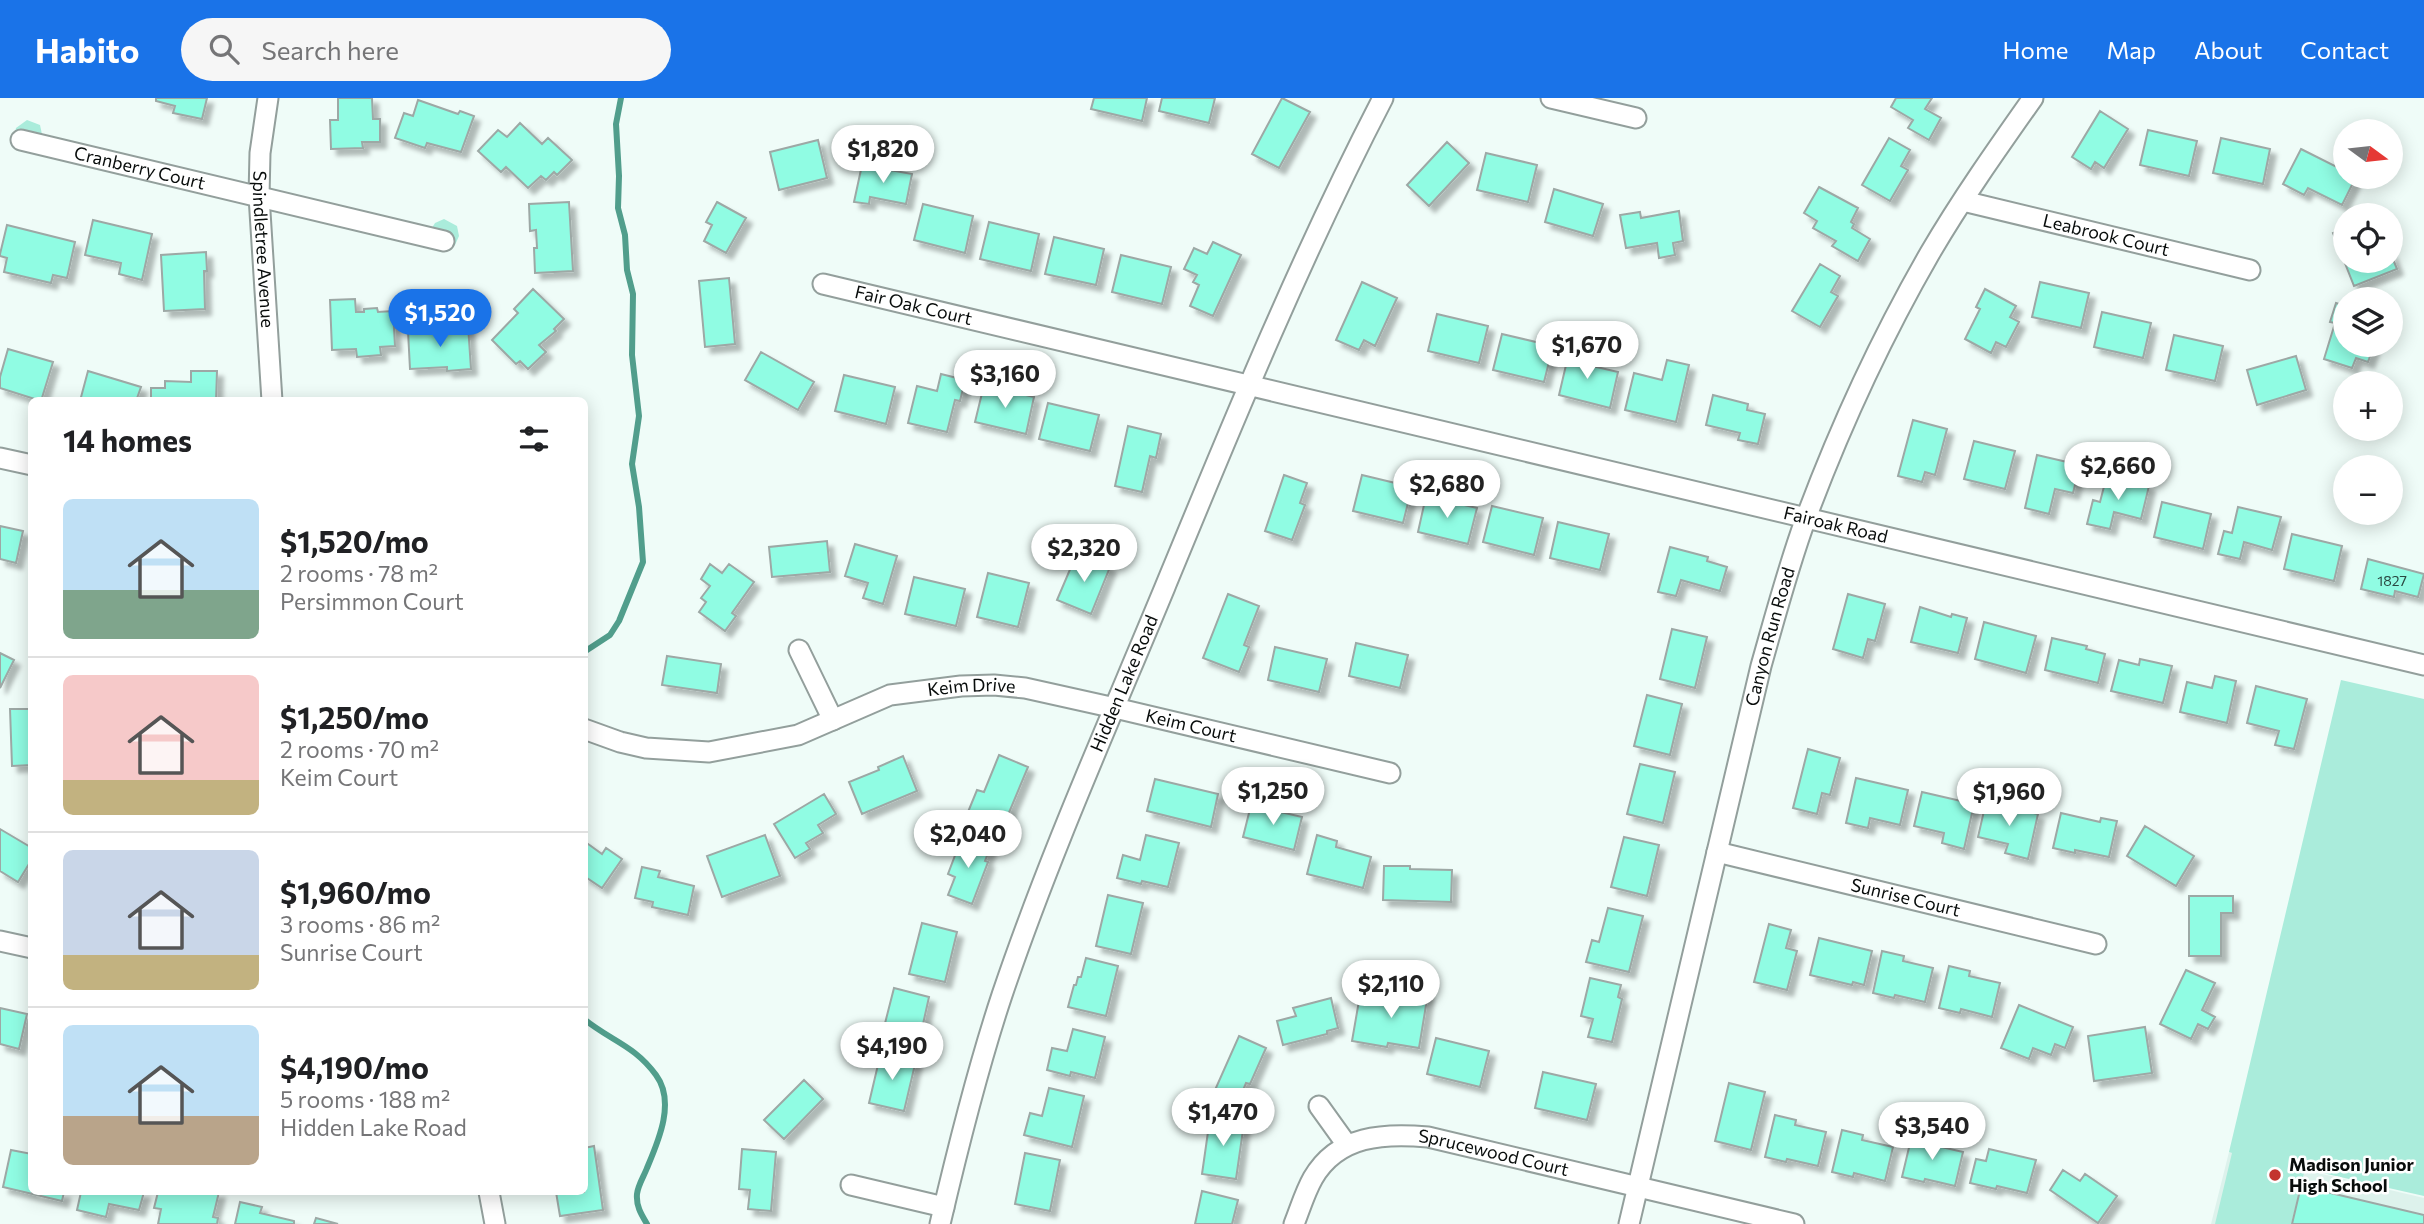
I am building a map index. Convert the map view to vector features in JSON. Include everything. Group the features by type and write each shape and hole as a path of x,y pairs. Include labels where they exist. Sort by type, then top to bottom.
{"street":[{"name":"Spindletree Avenue","path":"268,98 260,153 259,196 272,397"},
{"name":"Hidden Lake Road","path":"851,1185 942,1216 979,1068 1002,994 1037,901 1248,386 1353,156 1384,98"},
{"path":"1551,98 1636,118"},
{"name":"Canyon Run Road","path":"1629,1224 1761,666 1785,580 1806,519 1857,394 1900,306 1931,251 2033,98"},
{"name":"Cranberry Court","path":"21,140 444,240"},
{"name":"Leabrook Court","path":"1963,201 2250,270"},
{"name":"Fair Oak Court","path":"823,284 1248,386"},
{"name":"Fairoak Road","path":"1248,386 2424,665"},
{"path":"0,458 28,464"},
{"path":"799,650 833,720"},
{"name":"Keim Drive","path":"588,730 646,748 709,752 798,735 890,695 961,686 1025,688 1115,708"},
{"name":"Keim Court","path":"1115,708 1390,773"},
{"name":"Sunrise Court","path":"1717,852 2096,944"},
{"path":"0,941 28,947"},
{"path":"1319,1106 1347,1145"},
{"name":"Sprucewood Court","path":"1294,1224 1313,1178 1322,1166 1347,1145 1364,1138 1387,1135 1428,1137 1794,1224"},
{"path":"490,1195 495,1224"}],"shaded area":[{"name":"Madison Junior High School","path":"2229,1152 2424,1198 2424,1224 2211,1224"}],"green space":[{"path":"27,120 40,125 43,139 14,137 16,128"},
{"path":"444,219 457,226 459,236 455,245 447,249 430,231 435,223"},
{"path":"2341,680 2424,699 2424,1196 2305,1169 2291,1224 2215,1224 2232,1153 2229,1152"}],"building":[{"path":"156,98 207,98 202,119 173,113 175,106 156,101"},
{"path":"338,98 372,98 373,119 380,119 380,142 362,142 363,148 331,149 330,120 338,120"},
{"path":"1094,98 1147,98 1142,121 1091,109"},
{"path":"1162,98 1215,98 1209,123 1159,111"},
{"path":"1282,98 1310,112 1279,168 1252,154"},
{"path":"1896,98 1932,98 1925,109 1941,118 1929,140 1908,128 1913,120 1891,107"},
{"path":"418,100 458,114 460,111 474,116 461,152 427,143 425,148 395,138 404,113 413,116"},
{"path":"2100,111 2128,129 2104,168 2095,162 2091,169 2072,157"},
{"path":"520,123 542,144 548,138 572,160 557,175 554,172 546,180 541,176 528,188 506,167 501,172 478,151 498,130 507,137"},
{"path":"2148,130 2197,141 2189,176 2140,165"},
{"path":"1889,138 1910,150 1901,166 1908,170 1890,201 1862,185"},
{"path":"2221,138 2270,149 2263,184 2213,173"},
{"path":"818,140 827,178 779,190 770,152"},
{"path":"1447,142 1469,163 1429,206 1407,185"},
{"path":"2301,149 2333,165 2333,189 2350,189 2343,203 2338,203 2308,188 2304,195 2283,184"},
{"path":"1486,153 1537,165 1528,202 1477,190"},
{"path":"862,165 912,174 906,204 870,197 869,204 854,202"},
{"path":"1819,187 1858,208 1851,222 1854,224 1852,228 1870,239 1858,261 1832,246 1836,241 1813,228 1817,221 1804,213"},
{"path":"1554,189 1603,204 1593,236 1545,222"},
{"path":"569,202 573,271 535,273 536,230 530,231 529,204"},
{"path":"717,202 746,218 726,253 704,241 712,225 706,222"},
{"path":"923,204 973,216 965,253 914,240"},
{"path":"1679,211 1683,241 1673,243 1675,255 1659,258 1657,243 1626,248 1620,215 1640,212 1641,218"},
{"path":"93,220 152,234 142,280 119,274 121,263 85,255"},
{"path":"989,222 1039,234 1031,271 980,259"},
{"path":"7,225 75,242 67,278 53,275 51,283 4,272 7,258 0,254"},
{"path":"1054,237 1104,249 1096,285 1045,274"},
{"path":"1213,242 1241,255 1213,316 1190,306 1199,285 1193,282 1197,275 1184,269 1194,248 1207,254"},
{"path":"206,252 205,309 164,311 161,255"},
{"path":"1121,255 1171,267 1162,304 1112,292"},
{"path":"1820,264 1840,276 1831,292 1838,296 1820,327 1792,311"},
{"path":"2349,273 2387,273 2354,286"},
{"path":"729,278 735,344 705,347 699,281"},
{"path":"1362,282 1397,298 1375,346 1364,340 1359,350 1336,340"},
{"path":"2040,282 2089,293 2081,328 2032,317"},
{"path":"533,289 564,319 554,329 556,331 539,345 546,352 528,369 520,361 516,364 492,340 518,313 514,309"},
{"path":"1985,289 2016,306 2010,317 2019,322 2006,347 1996,342 1991,353 1965,339 1980,309 1976,307"},
{"path":"355,299 356,312 377,308 378,312 393,311 395,346 380,347 381,355 357,357 356,349 332,350 330,300"},
{"path":"2102,312 2151,323 2143,358 2094,347"},
{"path":"1437,314 1488,326 1479,363 1428,351"},
{"path":"468,325 471,369 410,369 408,331 444,331 444,327"},
{"path":"2333,330 2333,357 2370,357 2368,362 2356,358 2352,368 2324,359"},
{"path":"1502,334 1553,346 1544,382 1493,370"},
{"path":"2174,335 2223,346 2215,381 2166,370"},
{"path":"1570,348 1591,354 1588,365 1618,372 1610,408 1559,395"},
{"path":"8,349 53,362 42,397 28,397 0,388 0,377"},
{"path":"761,352 814,382 798,410 745,380"},
{"path":"2296,356 2306,390 2257,405 2247,370"},
{"path":"1667,360 1689,365 1676,422 1625,410 1634,373 1662,380"},
{"path":"88,371 141,387 137,397 81,397"},
{"path":"191,371 217,371 216,397 151,397 151,388 165,388 165,381 191,382"},
{"path":"941,374 965,380 960,401 955,400 947,432 908,423 917,386 937,391"},
{"path":"844,375 895,387 886,424 835,411"},
{"path":"984,385 1034,397 1026,434 975,422"},
{"path":"1713,395 1748,404 1747,410 1765,414 1758,444 1738,440 1740,433 1706,425"},
{"path":"1048,403 1099,415 1090,451 1039,439"},
{"path":"1913,420 1947,429 1935,475 1925,472 1922,482 1898,476"},
{"path":"1128,426 1161,434 1156,458 1150,456 1142,492 1115,486"},
{"path":"1974,441 2015,451 2005,489 1964,479"},
{"path":"2037,455 2080,465 2073,493 2055,489 2049,514 2025,508"},
{"path":"1284,475 1307,483 1300,503 1305,505 1292,540 1265,531"},
{"path":"1362,475 1412,487 1403,523 1353,511"},
{"path":"2107,475 2149,486 2141,519 2114,512 2110,529 2087,524 2093,500 2100,502"},
{"path":"1426,496 1477,508 1468,544 1418,532"},
{"path":"2162,502 2211,514 2203,549 2154,537"},
{"path":"1492,506 1543,518 1534,555 1483,542"},
{"path":"2238,507 2281,517 2272,550 2244,542 2240,559 2218,554 2224,531 2232,533"},
{"path":"1558,522 1609,534 1600,570 1550,558"},
{"path":"0,526 23,531 16,563 0,559"},
{"path":"2292,534 2342,546 2334,581 2284,569"},
{"path":"827,541 830,572 772,577 769,547"},
{"path":"855,544 897,556 883,604 863,598 868,583 845,576"},
{"path":"1670,547 1708,557 1707,561 1727,567 1720,591 1681,580 1676,596 1658,592"},
{"path":"1077,553 1110,567 1091,614 1057,600"},
{"path":"2368,559 2424,574 2418,597 2395,591 2394,597 2361,589"},
{"path":"710,564 722,573 729,564 754,582 732,613 736,616 725,631 699,612 706,602 701,598 710,586 701,579"},
{"path":"988,573 1029,583 1018,627 977,617"},
{"path":"914,577 965,589 956,626 905,614"},
{"path":"1228,594 1259,606 1244,645 1249,647 1239,672 1203,658"},
{"path":"1848,594 1885,604 1875,641 1868,639 1863,658 1833,649"},
{"path":"1920,607 1951,617 1952,614 1967,618 1958,653 1911,642"},
{"path":"1984,622 2036,636 2026,673 1975,659"},
{"path":"1672,629 1707,637 1695,688 1660,679"},
{"path":"2052,638 2087,646 2086,649 2105,654 2098,683 2045,670"},
{"path":"1356,643 1408,655 1400,688 1349,676"},
{"path":"1275,647 1327,659 1319,692 1268,680"},
{"path":"0,653 14,660 0,688"},
{"path":"667,656 721,664 717,693 662,685"},
{"path":"2140,659 2172,666 2163,703 2111,691 2119,660 2139,665"},
{"path":"2215,676 2236,681 2227,723 2180,712 2187,682 2212,688"},
{"path":"2256,686 2307,699 2294,749 2275,745 2279,731 2247,723"},
{"path":"1647,695 1682,704 1670,755 1634,746"},
{"path":"10,709 28,709 28,765 12,766"},
{"path":"1808,749 1840,758 1830,795 1822,793 1817,814 1793,808"},
{"path":"999,755 1028,767 1003,827 968,812 977,790 984,792"},
{"path":"903,756 917,791 862,814 849,782 879,770 878,767"},
{"path":"1640,764 1675,772 1663,823 1627,814"},
{"path":"1856,778 1908,790 1900,825 1870,818 1868,828 1846,823"},
{"path":"1155,779 1218,794 1211,827 1147,811"},
{"path":"1922,792 1974,804 1964,849 1942,843 1944,833 1914,826"},
{"path":"824,794 836,814 818,825 823,833 806,843 810,849 795,858 774,824"},
{"path":"1986,802 2038,814 2028,859 2005,853 2008,844 1978,837"},
{"path":"1251,805 1302,817 1294,850 1243,837"},
{"path":"2061,813 2100,822 2101,818 2117,821 2109,857 2053,848"},
{"path":"2145,826 2194,856 2176,886 2127,856"},
{"path":"0,829 28,846 28,866 18,882 0,871"},
{"path":"765,835 780,876 722,897 707,856"},
{"path":"1146,835 1179,843 1168,887 1117,878 1123,855 1140,860"},
{"path":"1317,835 1337,841 1336,847 1371,857 1363,888 1307,874"},
{"path":"962,837 990,848 985,861 988,862 972,904 948,895 955,877 948,874"},
{"path":"1624,837 1659,845 1647,896 1611,887"},
{"path":"588,844 602,854 606,848 622,859 602,888 588,879"},
{"path":"1384,866 1452,870 1451,902 1383,900"},
{"path":"642,867 660,871 658,877 694,886 688,915 652,907 653,902 635,898"},
{"path":"1108,895 1143,903 1131,954 1096,946"},
{"path":"2189,896 2233,896 2233,913 2221,913 2221,956 2189,956"},
{"path":"1608,908 1643,916 1629,972 1586,962 1592,940 1599,942"},
{"path":"922,923 957,932 945,982 909,974"},
{"path":"1769,924 1791,930 1786,948 1797,951 1787,990 1754,982"},
{"path":"1819,938 1872,951 1864,985 1853,982 1852,985 1810,975"},
{"path":"1882,951 1904,956 1903,961 1933,968 1925,1002 1873,993"},
{"path":"1086,958 1118,966 1106,1016 1068,1007"},
{"path":"1949,966 1970,971 1969,976 2000,983 1992,1017 1961,1009 1960,1013 1939,1008"},
{"path":"2186,970 2215,983 2202,1010 2215,1017 2208,1029 2198,1024 2191,1039 2160,1024"},
{"path":"1590,978 1621,985 1618,997 1622,999 1612,1042 1588,1037 1593,1019 1581,1016"},
{"path":"894,988 929,997 923,1024 931,1026 925,1050 881,1039"},
{"path":"1401,988 1428,993 1419,1048 1388,1043 1387,1047 1352,1041 1360,995 1399,1002"},
{"path":"1331,998 1338,1028 1327,1031 1327,1034 1283,1045 1277,1021 1296,1016 1293,1008"},
{"path":"2019,1005 2073,1027 2065,1048 2055,1044 2051,1055 2033,1048 2029,1059 2001,1048"},
{"path":"0,1008 27,1014 19,1049 0,1044"},
{"path":"2145,1027 2152,1073 2094,1081 2088,1036"},
{"path":"1073,1029 1105,1037 1095,1078 1071,1072 1070,1076 1047,1070 1052,1048 1067,1051"},
{"path":"1239,1036 1266,1048 1250,1084 1246,1083 1239,1100 1215,1090"},
{"path":"1436,1038 1489,1051 1480,1087 1427,1074"},
{"path":"881,1052 916,1060 904,1111 869,1103"},
{"path":"1543,1072 1596,1084 1587,1120 1535,1108"},
{"path":"804,1080 823,1099 784,1139 764,1120"},
{"path":"1729,1083 1765,1092 1751,1150 1715,1141"},
{"path":"1049,1088 1084,1096 1072,1147 1024,1135 1030,1113 1042,1116"},
{"path":"1775,1115 1796,1120 1795,1125 1826,1132 1818,1166 1765,1157"},
{"path":"1210,1118 1244,1123 1236,1179 1202,1174"},
{"path":"1842,1130 1863,1135 1862,1140 1893,1147 1885,1181 1854,1173 1853,1177 1832,1172"},
{"path":"1912,1135 1934,1140 1933,1145 1963,1152 1955,1186 1902,1177"},
{"path":"594,1146 603,1210 560,1216 556,1195 588,1195 588,1147"},
{"path":"742,1149 776,1152 771,1211 748,1209 750,1190 739,1189"},
{"path":"1989,1149 2036,1160 2027,1193 1970,1183 1976,1159 1986,1161"},
{"path":"11,1150 28,1153 28,1193 3,1187"},
{"path":"1025,1153 1060,1160 1050,1211 1015,1204"},
{"path":"2063,1170 2080,1181 2085,1174 2117,1196 2098,1223 2050,1190"},
{"path":"2301,1186 2424,1215 2424,1224 2292,1224"},
{"path":"1202,1191 1238,1200 1232,1224 1195,1224"},
{"path":"37,1195 63,1195 62,1201"},
{"path":"80,1195 143,1195 139,1210 109,1204 106,1217 77,1210"},
{"path":"157,1195 218,1195 213,1217 218,1218 217,1224 158,1224 161,1209 154,1208"},
{"path":"240,1202 262,1207 260,1213 294,1221 294,1224 235,1224"},
{"path":"316,1218 338,1224 314,1224"}],"waterway":[{"path":"588,649 610,635 619,621 643,562 639,507 632,464 639,416 632,355 633,294 627,270 625,235 618,208 616,124 621,98"},
{"path":"588,1022 631,1050 648,1065 662,1086 665,1097 663,1122 637,1194 638,1206 647,1224"}],"place":[{"name":"Madison Junior High School","path":"2275,1175"}]}
